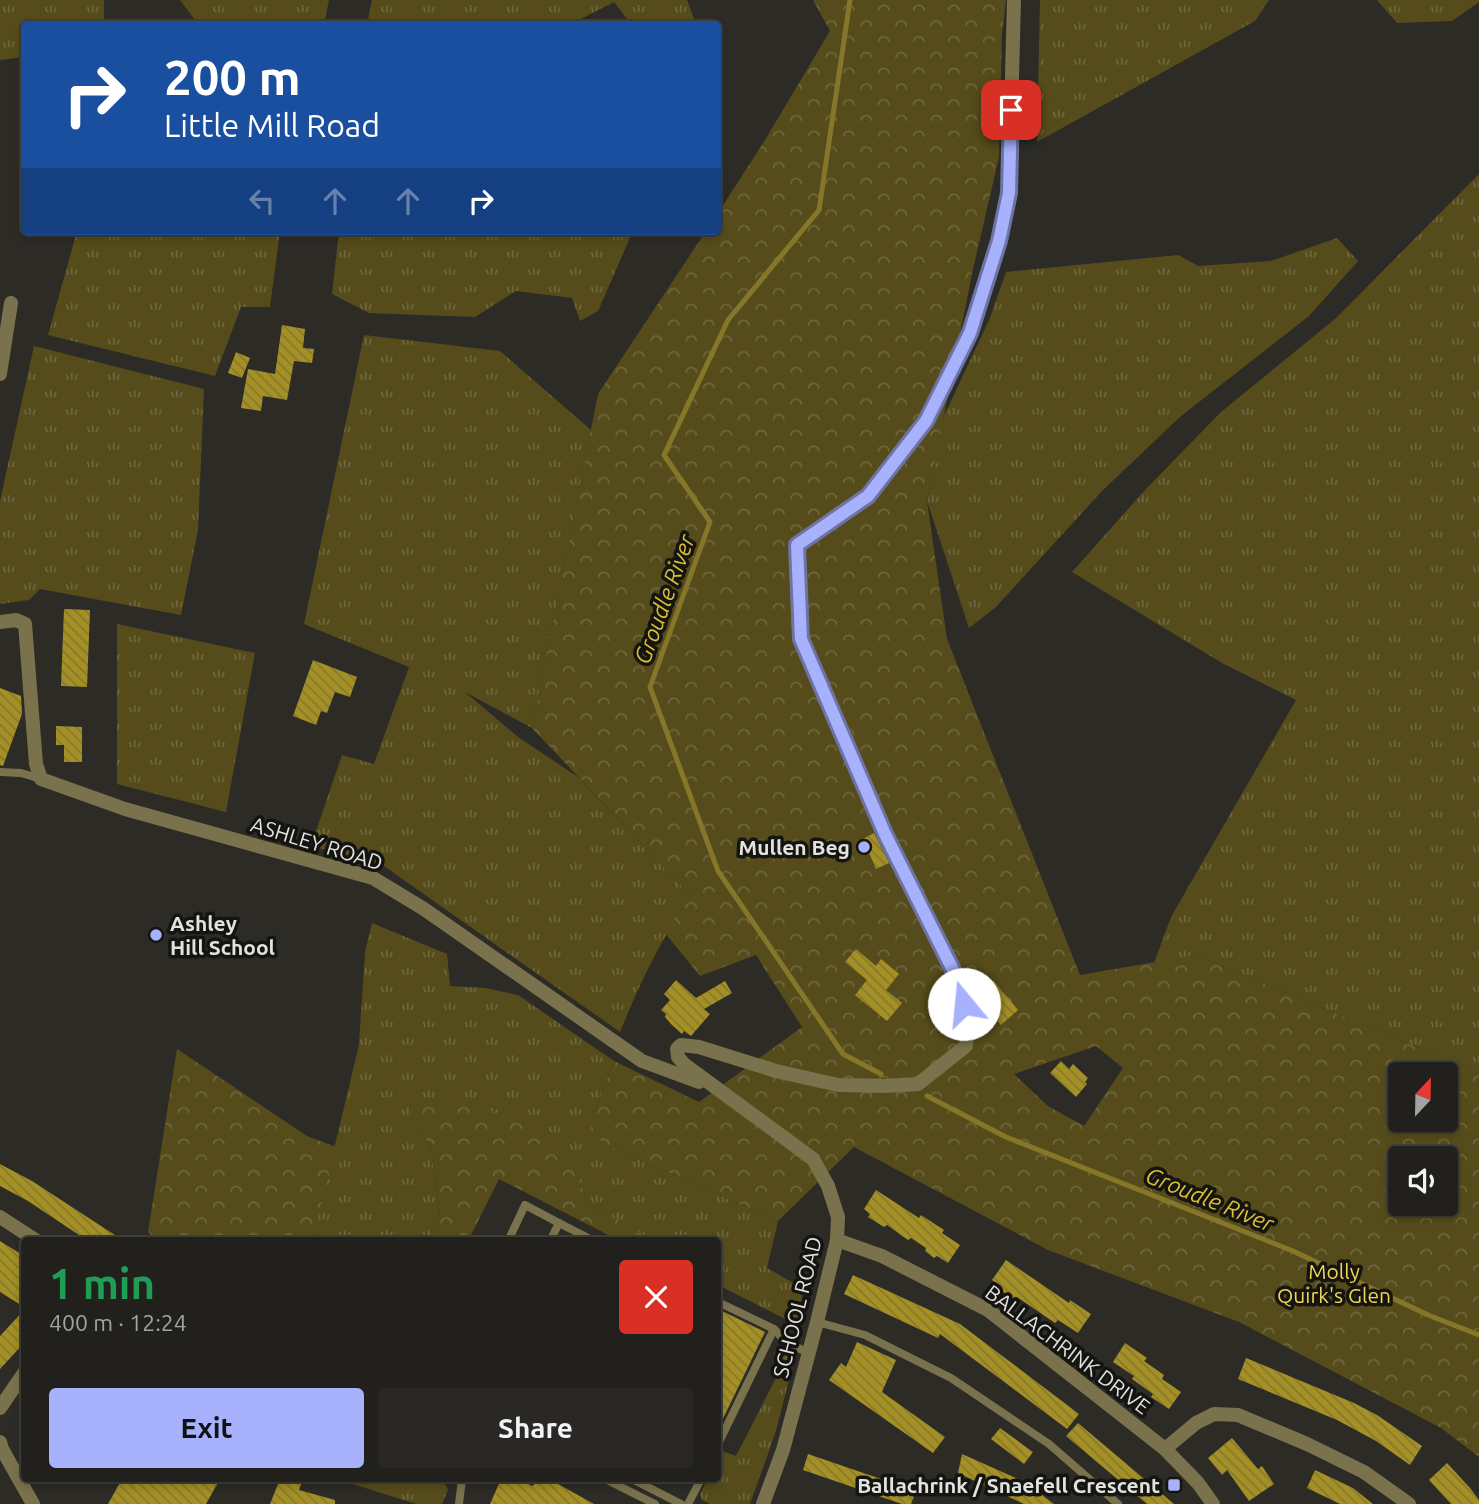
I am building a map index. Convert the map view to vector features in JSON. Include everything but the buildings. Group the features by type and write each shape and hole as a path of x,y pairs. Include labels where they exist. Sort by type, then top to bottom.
{"street":[{"path":"713,1088 678,1057 677,1049 681,1045 699,1047 776,1071 838,1085 873,1086 918,1084 966,1046 968,1025 960,984 885,834 801,639 797,545 868,496 926,421 970,333 999,241 1009,193 1014,0"},
{"path":"0,374 11,303"},
{"path":"0,622 16,620 25,624 36,764 41,779"},
{"name":"ASHLEY ROAD","path":"41,779 125,809 373,878 424,909 642,1061 713,1088"},
{"name":"SCHOOL ROAD","path":"713,1088 813,1159 828,1186 838,1217 837,1240 809,1353 783,1450 763,1504"},
{"path":"0,1217 31,1237"},
{"name":"BALLACHRINK DRIVE","path":"837,1240 882,1256 988,1310 1166,1450 1198,1483 1213,1504"},
{"path":"0,1405 21,1377"},
{"path":"1166,1450 1196,1423 1214,1414 1238,1415 1364,1472 1409,1504"},
{"path":"0,1442 33,1504"}],"lane":[{"path":"0,772 21,772 41,779"},
{"path":"510,1237 525,1205 586,1237"},
{"path":"552,1237 559,1223"},
{"path":"721,1302 774,1329 787,1343 809,1353"},
{"path":"817,1322 865,1335 951,1378 1049,1444 1118,1504"},
{"path":"721,1438 774,1329"},
{"path":"459,1504 462,1482"},
{"path":"611,1482 655,1504"},
{"path":"638,1482 681,1504"},
{"path":"688,1504 699,1482"}],"green space":[{"path":"0,0 104,0 104,21 21,21 21,57 0,60"},
{"path":"180,0 329,0 325,21 196,21"},
{"path":"372,0 687,0 695,21 629,21 614,2 577,21 368,21"},
{"name":"Molly Quirk's Glen","path":"813,0 1006,0 1002,34 999,157 973,269 927,501 947,639 1080,975 1196,955 1453,1062 1388,1062 1388,1132 1458,1132 1458,1064 1479,1073 1479,1457 1441,1428 1239,1322 1048,1250 854,1147 778,1221 608,1146 593,1134 592,1118 614,1061 699,1102 802,1027 756,955 700,976 665,933 691,896 532,728 598,394 703,235 721,235 721,208 830,31","holes":["1096,1046 1123,1068 1084,1126 1048,1106 1014,1074"]},
{"path":"1040,0 1269,0 1255,21 1037,142"},
{"path":"1377,0 1479,2 1452,21 1397,23"},
{"path":"1479,174 1479,1073 1196,955 1154,963 1171,917 1296,700 1222,663 1072,572 1146,489 1221,412 1335,319"},
{"path":"76,235 279,235 270,307 241,307 215,376 48,335"},
{"path":"339,235 631,235 598,311 580,321 572,298 516,291 475,317 369,313 332,294"},
{"path":"1337,238 1358,261 1309,316 1181,416 1102,491 996,607 969,628 927,501 943,418 990,318 1006,272 1178,255 1198,266 1271,261"},
{"path":"364,335 500,351 591,430 532,728 465,692 518,737 578,777 691,896 651,962 620,1032 384,866 311,846 342,755 374,764 409,667 304,624"},
{"path":"34,346 204,389 198,530 181,615 40,589 29,600 0,604 0,501"},
{"path":"117,624 255,653 226,812 117,784"},
{"path":"372,923 447,954 450,986 485,988 518,995 614,1061 592,1118 608,1146 778,1221 767,1268 802,1288 801,1327 721,1287 721,1237 640,1237 640,1233 591,1206 572,1166 410,1117 431,1148 440,1215 431,1237 313,1237 359,1045 365,952"},
{"path":"177,1049 307,1136 336,1147 313,1237 153,1237 148,1232"},
{"path":"462,1097 542,1135 572,1166 591,1206 641,1233 640,1237 612,1237 499,1179 470,1237 431,1237 440,1215 431,1148 410,1117 414,1104"},
{"path":"781,1351 795,1357 775,1434 750,1504 710,1504 702,1500 700,1494 706,1482 721,1482 722,1451 736,1456 781,1368 774,1353"},
{"path":"346,1482 444,1482 448,1490 442,1504 416,1504"}],"waterway":[{"name":"Groudle River","path":"850,0 819,210 728,320 664,455 710,522 650,687 718,871 843,1054 881,1074"},
{"name":"Groudle River","path":"927,1096 1006,1137 1293,1251 1428,1315 1479,1335"}],"place":[{"name":"Mullen Beg","path":"864,847"},
{"name":"Ashley Hill School","path":"156,935"},
{"name":"Ballachrink / Snaefell Crescent","path":"1174,1485"}],"route":[{"path":"964,1004 960,984 885,834 801,639 797,545 868,496 926,421 970,333 999,241 1009,193 1011,110"}]}
